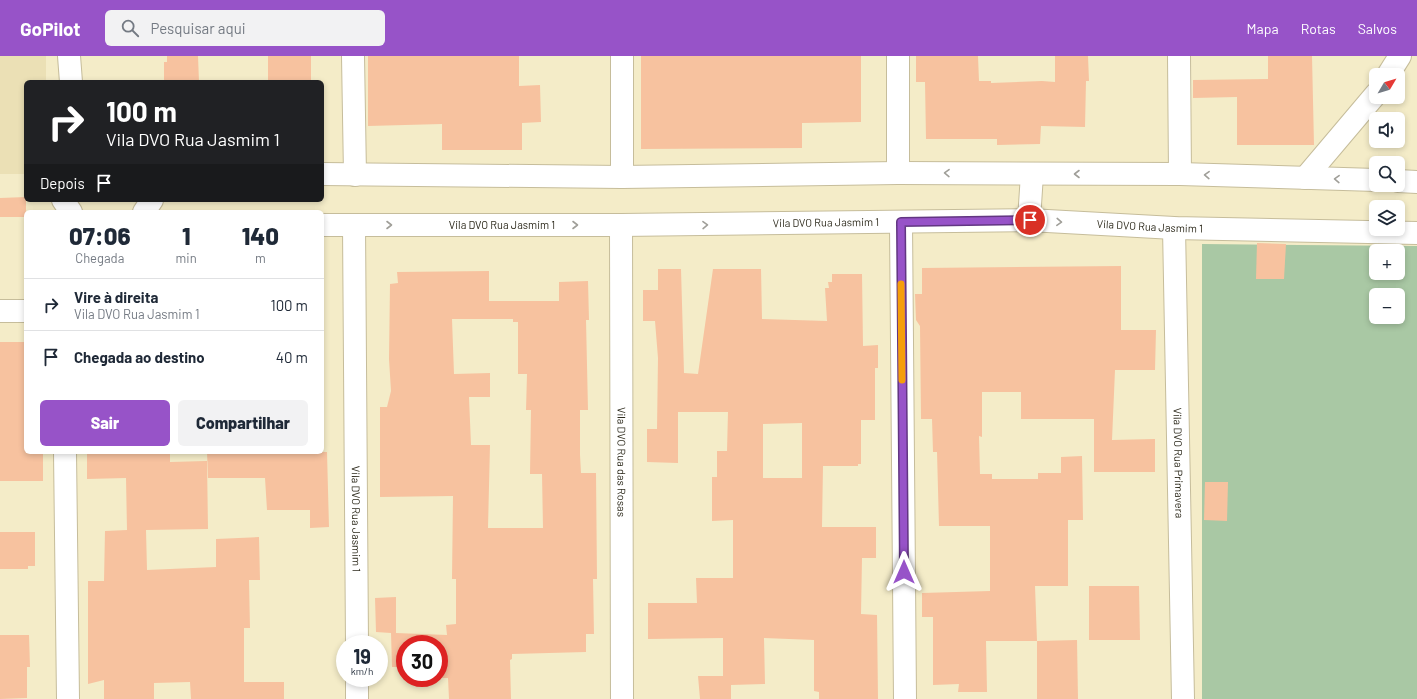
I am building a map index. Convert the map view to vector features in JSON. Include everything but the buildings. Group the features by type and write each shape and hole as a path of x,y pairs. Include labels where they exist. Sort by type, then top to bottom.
{"street":[{"path":"353,56 354,175"},
{"path":"622,56 622,177"},
{"path":"898,56 898,173"},
{"path":"1179,56 1180,174"},
{"path":"1392,68 1400,56"},
{"path":"1305,178 1369,102"},
{"path":"324,174 622,177 898,173 1180,174 1369,180"},
{"path":"1030,220 1032,174"},
{"path":"1405,181 1417,182"},
{"name":"Vila DVO Rua Jasmim 1","path":"324,224 621,225 1030,220 1174,228 1417,233"},
{"path":"901,222 905,699"},
{"name":"Vila DVO Rua Jasmim 1","path":"354,225 357,635"},
{"name":"Vila DVO Rua das Rosas","path":"621,225 622,699"},
{"name":"Vila DVO Rua Primavera","path":"1174,228 1183,699"},
{"path":"0,311 24,311"},
{"path":"65,454 68,699"},
{"path":"357,687 357,699"}],"shaded area":[{"path":"0,56 46,56 46,80 24,80 24,174 0,174"}],"green space":[{"path":"1202,244 1369,246 1369,280 1405,280 1405,246 1417,246 1417,699 1202,699"}],"slow traffic":[{"path":"901,284 902,380"}],"route":[{"path":"904,572 901,222 1030,220"}]}
